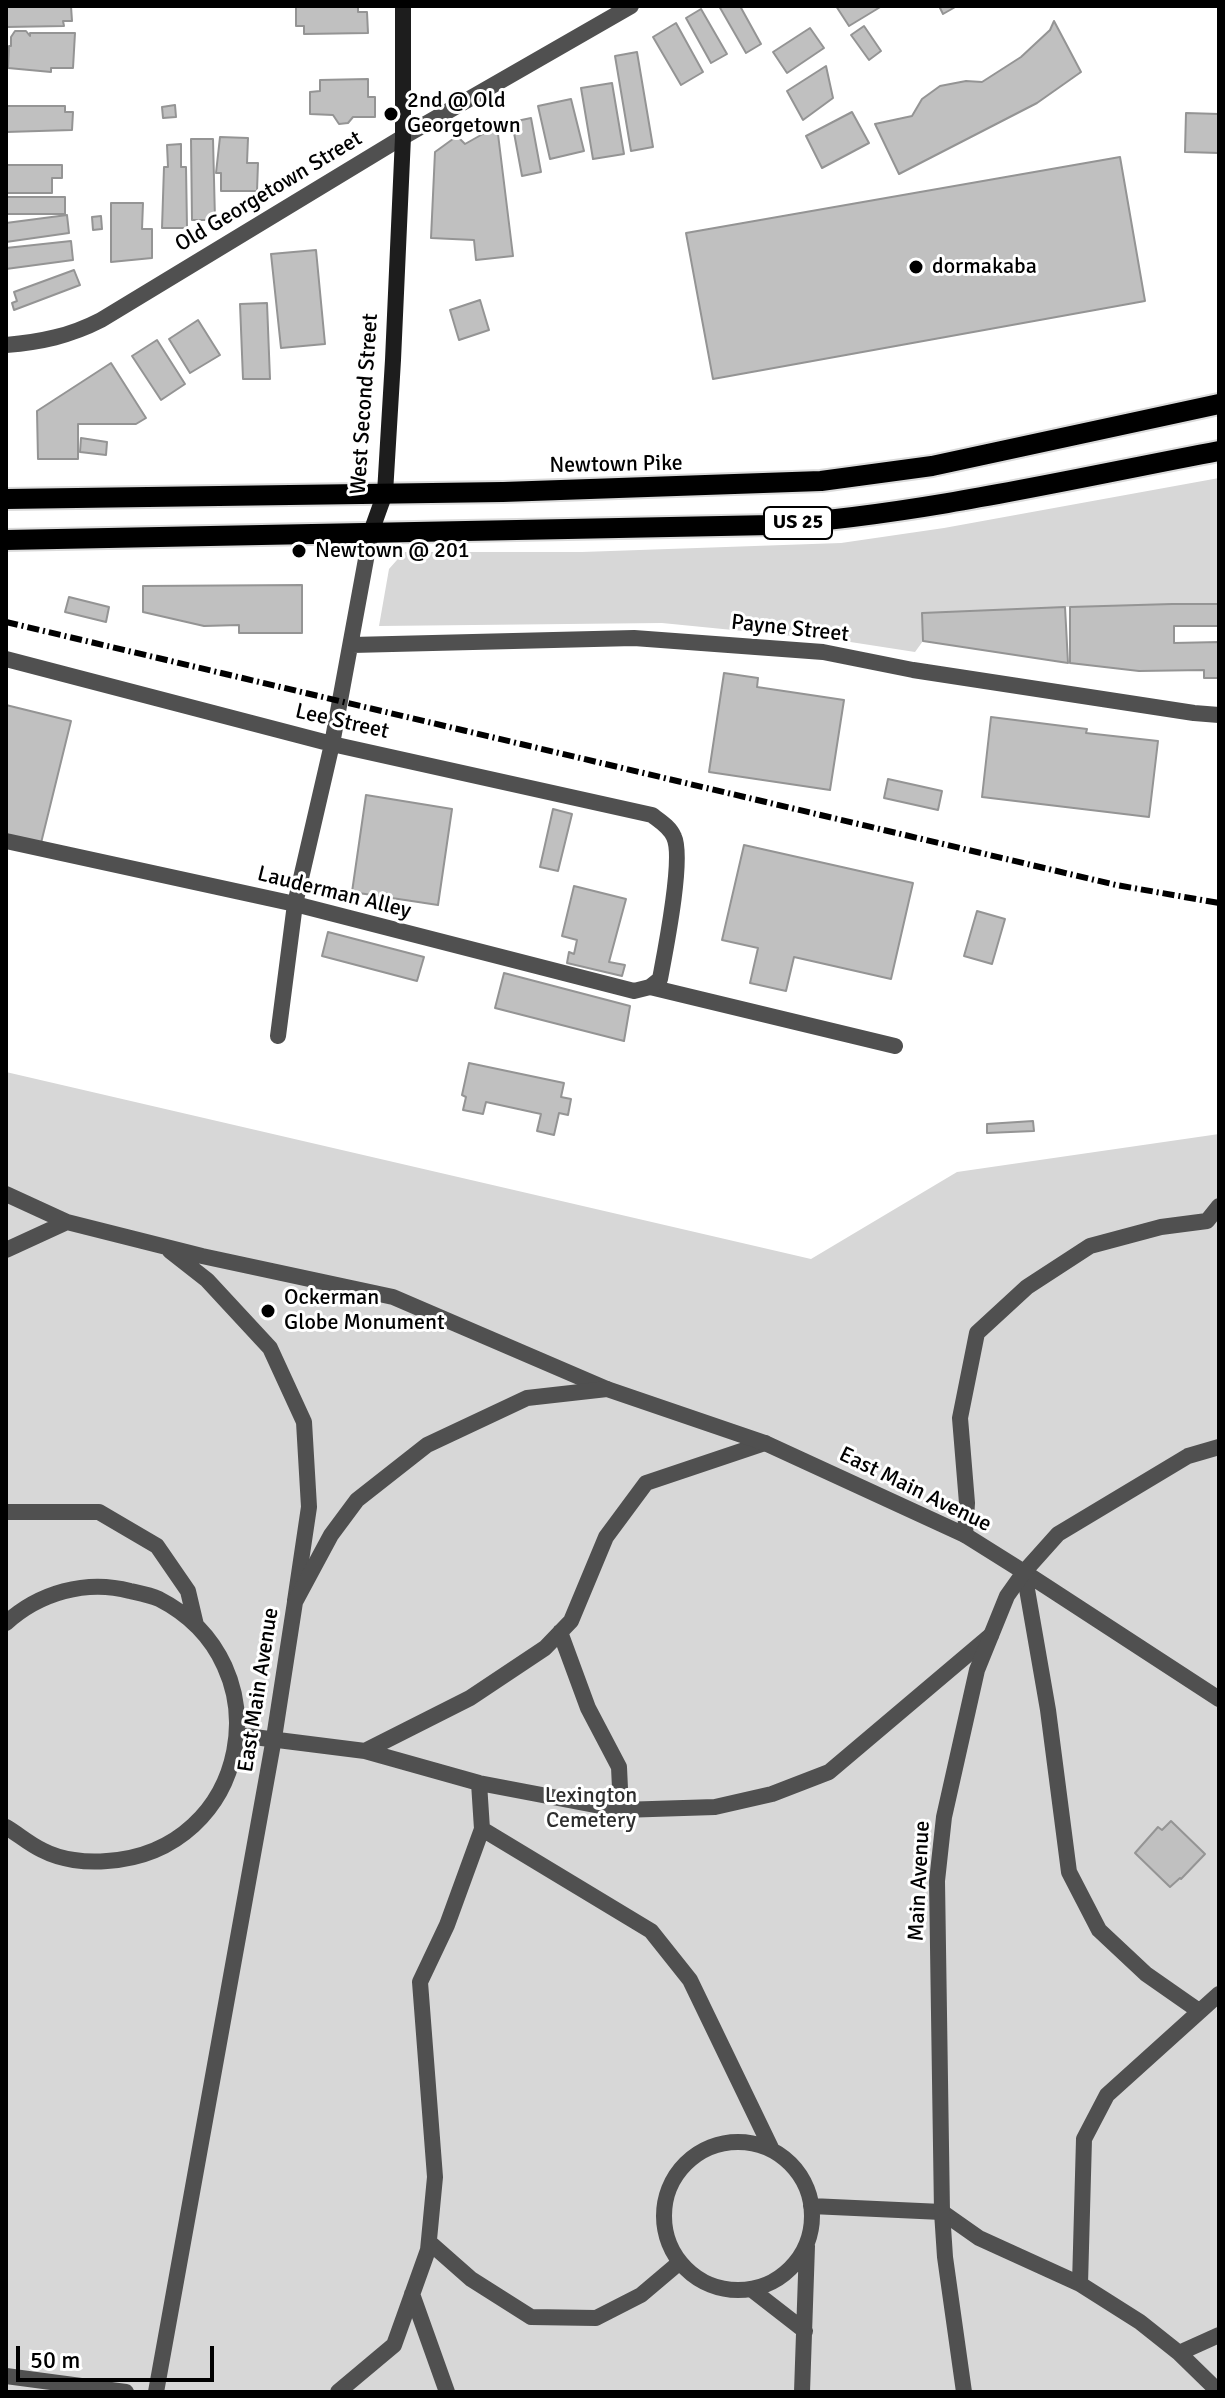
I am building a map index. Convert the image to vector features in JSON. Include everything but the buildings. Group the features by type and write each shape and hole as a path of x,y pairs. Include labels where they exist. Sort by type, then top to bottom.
{"main road":[{"name":"Newtown Pike","path":"7,497 673,488 821,481 932,466 1219,404"},
{"name":"US 25","path":"6,540 758,525 846,519 916,509 1219,451"}],"street":[{"name":"West Second Street","path":"278,1036 295,904 332,744 371,532 385,493 403,137 403,6"},
{"name":"Old Georgetown Street","path":"6,345 46,341 78,332 101,320 403,137 631,6"},
{"name":"Payne Street","path":"352,645 634,638 823,652 913,670 1219,715"},
{"name":"Lee Street","path":"6,659 332,744 652,815 675,837 677,862 660,979 650,987"},
{"name":"Lauderman Alley","path":"6,841 295,904 634,991 650,987 895,1046"},
{"path":"6,1194 67,1222 393,1297 607,1389"},
{"path":"965,1535 967,1503 960,1418 977,1333 1027,1287 1090,1246 1161,1227 1213,1222 1219,1206"},
{"path":"6,1250 67,1222"},
{"path":"165,1247 207,1280 270,1348 304,1422 309,1507 295,1602"},
{"name":"East Main Avenue","path":"156,2392 274,1738 295,1602 331,1535 357,1500 427,1445 527,1398 607,1389 765,1443 965,1535 1219,1699"},
{"path":"365,1751 470,1698 545,1648 571,1621 606,1537 646,1483 765,1443"},
{"name":"Main Avenue","path":"964,2392 945,2257 942,2212 937,1881 944,1817 977,1670 1007,1596 1058,1534 1188,1456 1219,1447"},
{"path":"7,1510 99,1512 157,1546 188,1591 196,1625"},
{"path":"1024,1572 1048,1710 1069,1872 1099,1930 1146,1974 1199,2011"},
{"path":"6,1623 23,1608 66,1589 113,1586 158,1599 196,1625 221,1657 235,1695 238,1735 228,1778 205,1816 171,1844 130,1860 86,1863 43,1851 6,1828"},
{"path":"560,1632 588,1708 619,1767 621,1810"},
{"path":"238,1735 365,1751 479,1783 621,1810 715,1807 772,1794 829,1772 991,1635"},
{"path":"338,2392 394,2345 429,2242 435,2177 420,1982 447,1925 482,1829 479,1783"},
{"path":"482,1829 651,1931 690,1980 772,2150"},
{"path":"1080,2284 1084,2139 1107,2095 1219,1994"},
{"path":"802,2392 811,2206 798,2173 787,2160 772,2150 751,2142 728,2142 706,2148 688,2160 674,2177 665,2198 663,2221 668,2242 680,2262 694,2276 712,2285 731,2290 751,2289 769,2283 785,2273 798,2259 807,2242"},
{"path":"811,2206 942,2212 979,2238 1080,2284 1140,2322 1179,2353 1219,2392"},
{"path":"429,2242 471,2279 531,2317 596,2318 641,2295 680,2262"},
{"path":"751,2289 805,2331"},
{"path":"412,2294 447,2392"},
{"path":"1179,2353 1219,2335"},
{"path":"6,2376 126,2392"}],"green space":[{"path":"1219,478 1219,604 923,613 923,641 915,652 844,641 662,623 379,626 389,569 404,552 582,552 841,543 944,528"},
{"name":"Lexington Cemetery","path":"6,1072 811,1259 957,1172 1219,1134 1219,2392 6,2392"}],"railway":[{"path":"6,622 1116,885 1219,903"}],"place":[{"name":"2nd @ Old Georgetown","path":"391,114"},
{"name":"dormakaba","path":"916,267"},
{"name":"Newtown @ 201","path":"299,551"},
{"name":"Ockerman Globe Monument","path":"268,1311"}]}
